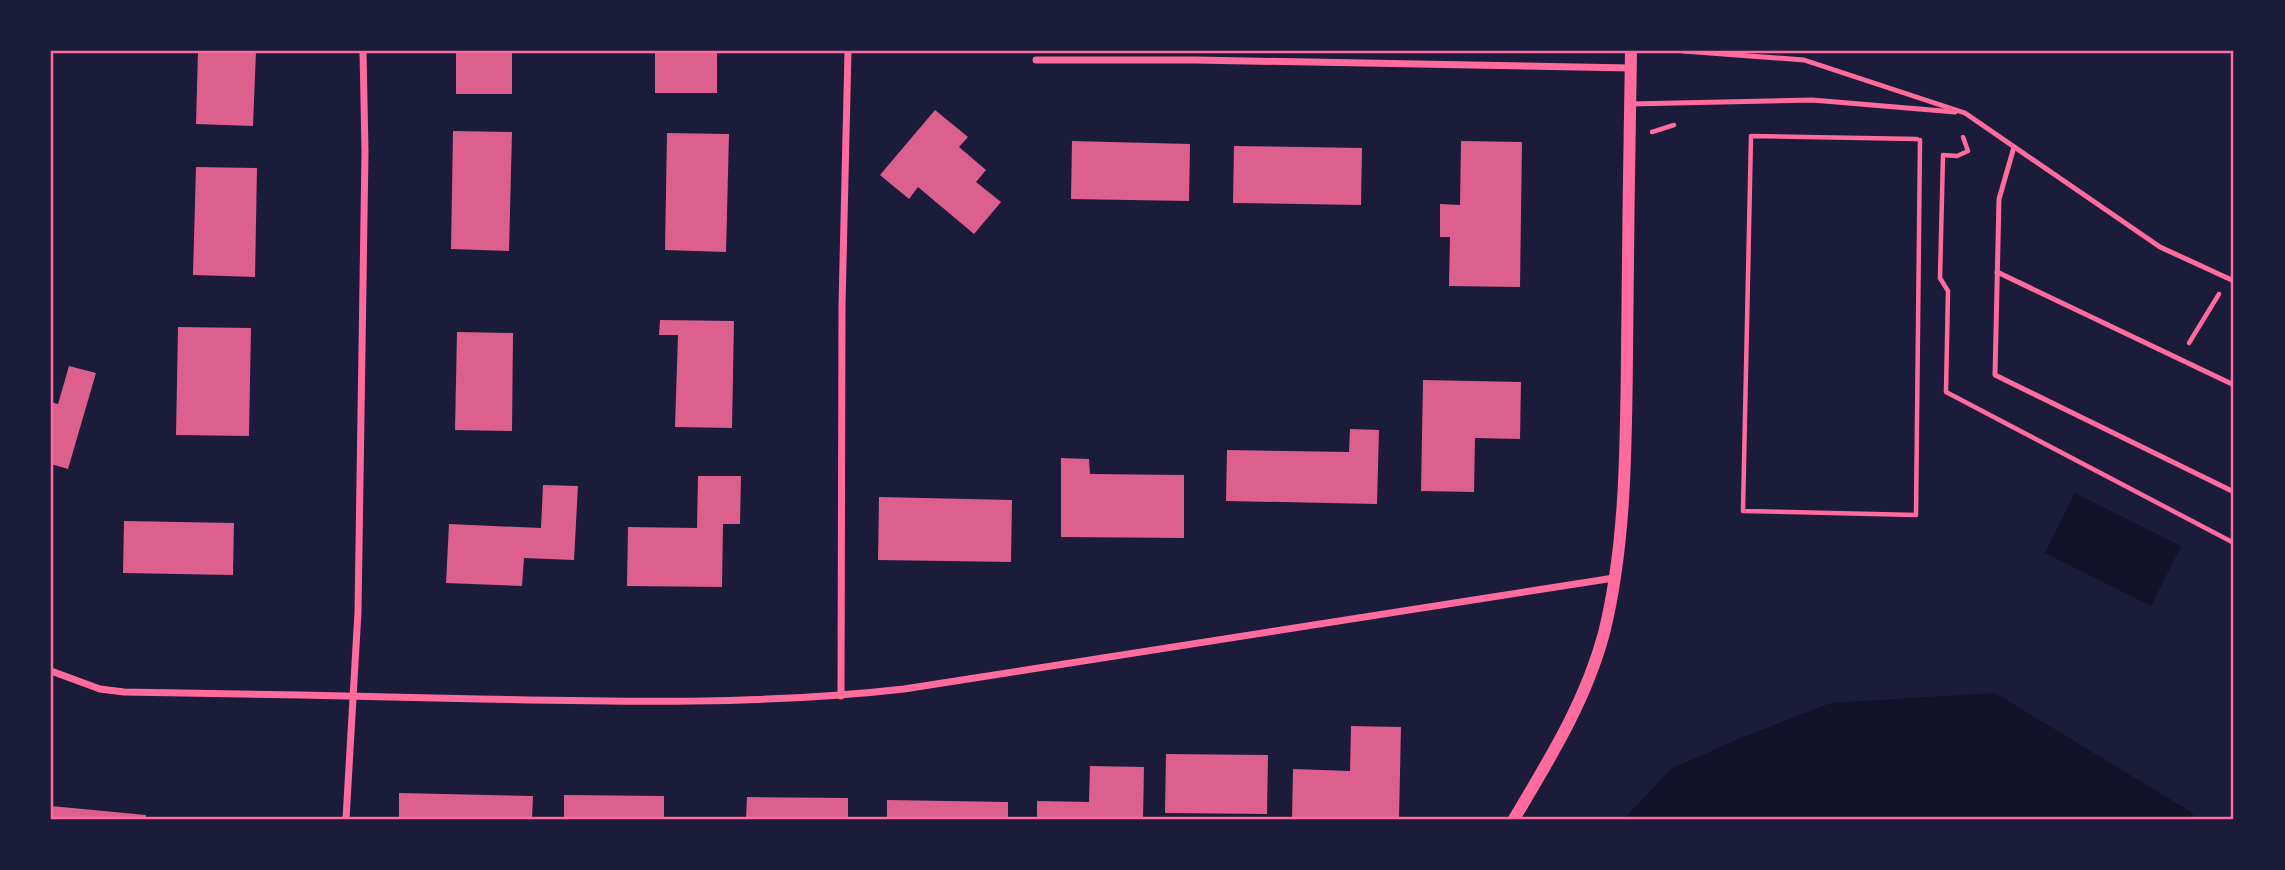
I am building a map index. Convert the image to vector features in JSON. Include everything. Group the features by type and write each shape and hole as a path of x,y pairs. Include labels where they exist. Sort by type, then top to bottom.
{"street":[{"path":"346,819 358,612 365,152 363,51"},
{"path":"841,696 842,305 848,51"},
{"path":"1514,819 1565,730 1588,683 1604,633 1614,578 1622,500 1626,398 1631,51"},
{"path":"1036,60 1210,60 1631,68"},
{"path":"51,671 100,689 124,692 601,701 753,701 841,696 904,690 1614,578"}],"lane":[{"path":"1683,51 1804,60 1965,113 2160,247 2231,280"},
{"path":"1630,104 1812,100 1965,113"},
{"path":"2014,147 1999,200 1995,375 2234,492"},
{"path":"1997,272 2234,385"}],"path":[{"path":"1644,139 1653,132 1675,124"},
{"path":"1957,132 1964,138 1968,151 1957,156 1943,155 1940,278 1948,291 1946,392 2234,542"},
{"path":"1751,136 1919,139 1916,515 1744,511 1751,136"},
{"path":"2180,359 2231,280"}],"shaded area":[{"path":"2075,493 2181,546 2151,606 2045,553"},
{"path":"1995,693 2191,812 2196,819 1624,819 1671,769 1738,739 1831,703"}],"building":[{"path":"198,51 256,51 253,126 196,124"},
{"path":"456,51 512,51 512,94 456,94"},
{"path":"655,51 717,51 717,93 655,93"},
{"path":"935,110 968,137 959,147 986,170 976,182 1001,202 974,234 918,187 909,199 880,175"},
{"path":"453,131 512,132 509,251 451,249"},
{"path":"667,133 729,134 726,252 665,250"},
{"path":"1072,141 1190,144 1189,201 1071,199"},
{"path":"1461,141 1522,142 1520,287 1449,286 1450,237 1440,237 1440,204 1460,205"},
{"path":"1234,146 1362,148 1361,205 1233,203"},
{"path":"196,167 257,168 255,277 193,275"},
{"path":"660,320 734,321 732,428 675,427 678,335 659,335"},
{"path":"178,327 251,328 249,436 176,435"},
{"path":"457,332 513,333 512,431 455,430"},
{"path":"69,366 96,373 68,469 51,464 51,402 58,404"},
{"path":"1423,380 1521,382 1520,439 1475,438 1474,492 1421,491"},
{"path":"1350,429 1379,430 1377,504 1226,501 1227,450 1349,452"},
{"path":"1061,458 1089,459 1090,474 1184,475 1184,538 1061,537"},
{"path":"698,476 741,476 740,524 723,524 722,587 627,586 628,527 697,528"},
{"path":"543,485 578,486 574,560 524,558 522,586 446,583 449,524 541,528"},
{"path":"879,497 1012,500 1011,562 878,560"},
{"path":"124,521 234,523 233,575 123,573"},
{"path":"1351,726 1401,727 1399,819 1292,819 1293,769 1350,771"},
{"path":"1166,754 1268,755 1267,814 1165,813"},
{"path":"1090,766 1144,767 1143,819 1037,819 1037,801 1089,802"},
{"path":"399,793 533,796 532,819 399,819"},
{"path":"564,795 664,796 664,819 564,819"},
{"path":"747,797 848,798 848,819 746,819"},
{"path":"887,800 1008,802 1008,819 887,819"},
{"path":"51,806 146,815 145,819 51,819"}]}
